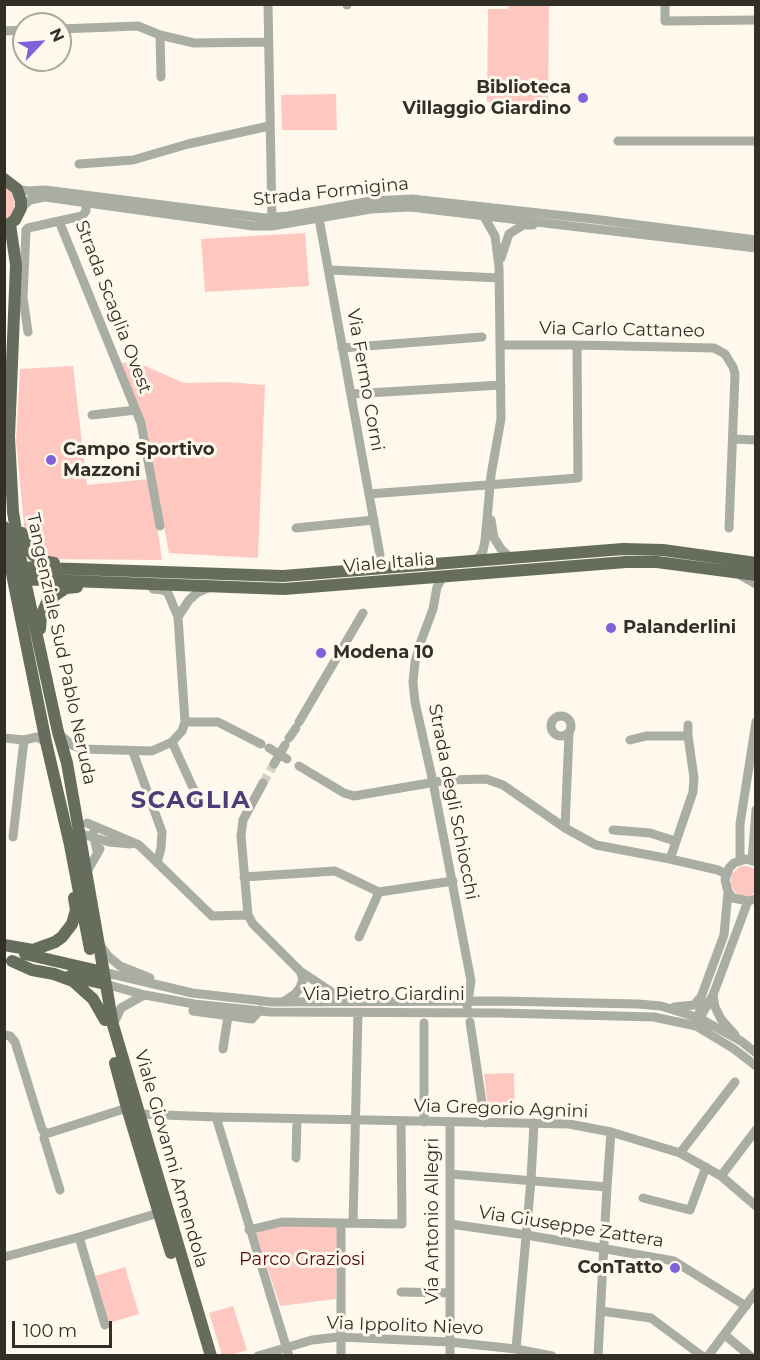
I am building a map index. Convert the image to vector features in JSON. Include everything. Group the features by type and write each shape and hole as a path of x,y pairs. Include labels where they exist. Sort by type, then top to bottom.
{"main road":[{"path":"4,180 20,195 19,214 8,226"},
{"name":"Tangenziale Sud Pablo Neruda","path":"8,226 16,265 9,437 14,512 13,573 39,645 67,763 75,809 82,828 85,875 97,940 99,977"},
{"path":"14,512 27,547 40,560 56,563 95,564 124,570"},
{"name":"Tangenziale Sud Pablo Neruda","path":"4,527 46,742 99,977"},
{"name":"Viale Italia","path":"124,570 283,576 623,549 663,550 737,566 756,575"},
{"name":"Viale Italia","path":"13,573 103,583 284,589 626,562 737,566"},
{"path":"737,566 756,562"},
{"path":"13,573 124,570"},
{"path":"39,645 41,616 52,596 66,588 95,587 103,583"},
{"path":"52,764 61,781 71,827 82,828"},
{"path":"4,945 33,950 55,942 68,930 76,910 66,857 66,850 70,845"},
{"name":"Via Pietro Giardini","path":"4,950 99,977"},
{"path":"8,961 72,981 93,999 109,1023"},
{"name":"Via Pietro Giardini","path":"8,961 99,977"},
{"name":"Viale Giovanni Amendola","path":"99,977 133,1111 203,1356"},
{"name":"Viale Giovanni Amendola","path":"163,1212 211,1356"}],"street":[{"path":"267,4 272,222"},
{"path":"665,4 665,21 756,20"},
{"path":"72,29 138,26 160,35 194,43 268,42"},
{"path":"160,35 161,77"},
{"path":"79,164 133,160 188,144 269,126"},
{"path":"618,141 756,141"},
{"name":"Strada Formigina","path":"16,189 45,190 86,199 252,226 318,214 442,203 756,240"},
{"name":"Strada Formigina","path":"21,208 30,200 40,197 86,199"},
{"name":"Strada Scaglia Ovest","path":"86,199 86,211 82,216 59,221 136,410 142,429 160,526"},
{"name":"Strada Formigina","path":"442,203 483,215 756,248"},
{"name":"Via Fermo Corni","path":"318,214 380,555"},
{"path":"476,561 483,551 489,511 490,484 499,438 501,385 499,267 495,236 483,215"},
{"path":"28,332 23,298 26,232 28,228 59,221"},
{"path":"499,267 506,239 514,230 523,225 553,225"},
{"path":"330,270 499,278"},
{"path":"342,348 482,337"},
{"name":"Via Carlo Cattaneo","path":"501,345 714,348 720,350 730,360 735,374 729,528"},
{"path":"369,494 578,478 578,345"},
{"path":"351,394 501,385"},
{"name":"Strada Scaglia Ovest","path":"92,415 136,410"},
{"path":"733,439 756,440"},
{"path":"489,511 494,538 501,549 512,559"},
{"path":"296,528 374,520"},
{"path":"756,554 737,566 756,584"},
{"name":"Strada degli Schiocchi","path":"443,577 437,587 433,609 415,662 413,682 415,702 453,881 471,981 468,1018 485,1123"},
{"path":"422,579 430,588 434,600"},
{"path":"67,763 76,751 82,749 152,752 172,742 182,731 185,722 178,617 172,598 164,590 133,588 124,584"},
{"path":"178,617 189,600 197,593 212,586"},
{"path":"274,764 283,757 287,742 363,613"},
{"path":"185,722 218,722 283,757"},
{"path":"740,860 740,824 756,722"},
{"path":"670,859 693,792 693,762 688,724"},
{"path":"58,732 64,740 82,749"},
{"path":"565,828 569,733"},
{"path":"630,740 646,736 688,736"},
{"path":"4,738 24,740 37,737 46,742"},
{"path":"13,837 24,740"},
{"path":"172,742 199,801"},
{"path":"133,752 162,832 157,863"},
{"path":"299,766 344,793 354,796 462,778 495,781 565,828 596,845 670,859 726,874"},
{"path":"263,783 248,810 242,827 248,915 253,924 300,971 333,993 355,1002"},
{"path":"4,808 16,809"},
{"path":"697,1022 701,997 724,935 728,892 726,874 734,863 740,860 754,861 756,810"},
{"path":"82,828 95,837 109,842 139,845"},
{"path":"82,828 139,845 212,916 248,915"},
{"path":"613,830 650,833 675,841"},
{"path":"95,837 98,851"},
{"path":"85,875 98,851 109,842"},
{"path":"244,877 335,871 379,892 453,881"},
{"path":"359,937 379,892"},
{"path":"697,1022 713,995 752,900 734,898 728,892"},
{"path":"97,940 108,956 120,966 192,993"},
{"path":"283,1002 300,988 303,979 300,971"},
{"name":"Via Pietro Giardini","path":"99,977 192,993 283,1002 468,1002 662,1006 741,1041"},
{"name":"Via Pietro Giardini","path":"99,977 145,995 194,1008 468,1018 636,1015 697,1022 756,1066"},
{"path":"109,1023 121,1008 145,995"},
{"name":"Via Pietro Giardini","path":"713,995 715,1007 721,1019 741,1041 756,1053"},
{"path":"662,1006 694,1005 701,997"},
{"path":"194,1008 252,1019 260,1010"},
{"path":"353,1223 358,1013"},
{"path":"224,1049 228,1016"},
{"path":"424,1023 424,1122"},
{"path":"4,1035 10,1036 15,1042 45,1133 44,1138 60,1190"},
{"path":"680,1153 735,1082"},
{"name":"Via Gregorio Agnini","path":"45,1133 133,1111 216,1117 569,1125 612,1132 680,1153 721,1176 756,1206"},
{"path":"216,1117 288,1351"},
{"path":"296,1158 297,1119"},
{"path":"249,1230 282,1222 402,1224 402,1122"},
{"name":"Via Antonio Allegri","path":"450,1123 450,1356"},
{"path":"516,1349 534,1123"},
{"path":"721,1176 756,1130"},
{"path":"598,1356 612,1132"},
{"path":"643,1198 690,1210 706,1167"},
{"path":"450,1174 607,1187"},
{"path":"4,1257 163,1212"},
{"path":"340,1356 341,1223"},
{"name":"Via Giuseppe Zattera","path":"450,1224 674,1261 746,1306"},
{"path":"79,1237 105,1325"},
{"path":"401,1292 450,1293"},
{"path":"708,1356 756,1292"},
{"path":"601,1311 651,1318 702,1356"},
{"path":"724,1335 750,1356"},
{"name":"Via Ippolito Nievo","path":"258,1356 288,1351 312,1340 339,1337 450,1342 516,1349 552,1356"}],"green space":[{"path":"509,5 549,5 548,103 487,102 488,9 508,9"},
{"path":"336,94 337,130 282,130 281,95"},
{"path":"4,186 12,193 15,204 12,215 4,222"},
{"path":"305,233 309,286 205,292 201,239"},
{"path":"136,362 184,383 227,382 265,385 258,558 169,553 146,428 121,363"},
{"name":"Campo Sportivo Mazzoni","path":"73,366 87,485 150,479 162,560 50,559 32,549 25,535 16,441 20,369"},
{"path":"741,866 755,869 755,893 751,896 740,896 730,884 732,873"},
{"path":"514,1073 515,1116 489,1117 484,1074"},
{"name":"Parco Graziosi","path":"282,1225 337,1227 336,1299 280,1306 256,1233"},
{"path":"125,1267 139,1314 109,1323 95,1276"},
{"path":"233,1306 247,1350 222,1355 209,1313"}],"tunnel":[{"path":"263,783 274,764"}],"place":[{"name":"Biblioteca Villaggio Giardino","path":"583,98"},
{"name":"Campo Sportivo Mazzoni","path":"51,460"},
{"name":"Palanderlini","path":"611,628"},
{"name":"Modena 10","path":"321,653"},
{"name":"ConTatto","path":"675,1268"}],"district":[{"name":"SCAGLIA","path":"191,801"}]}
